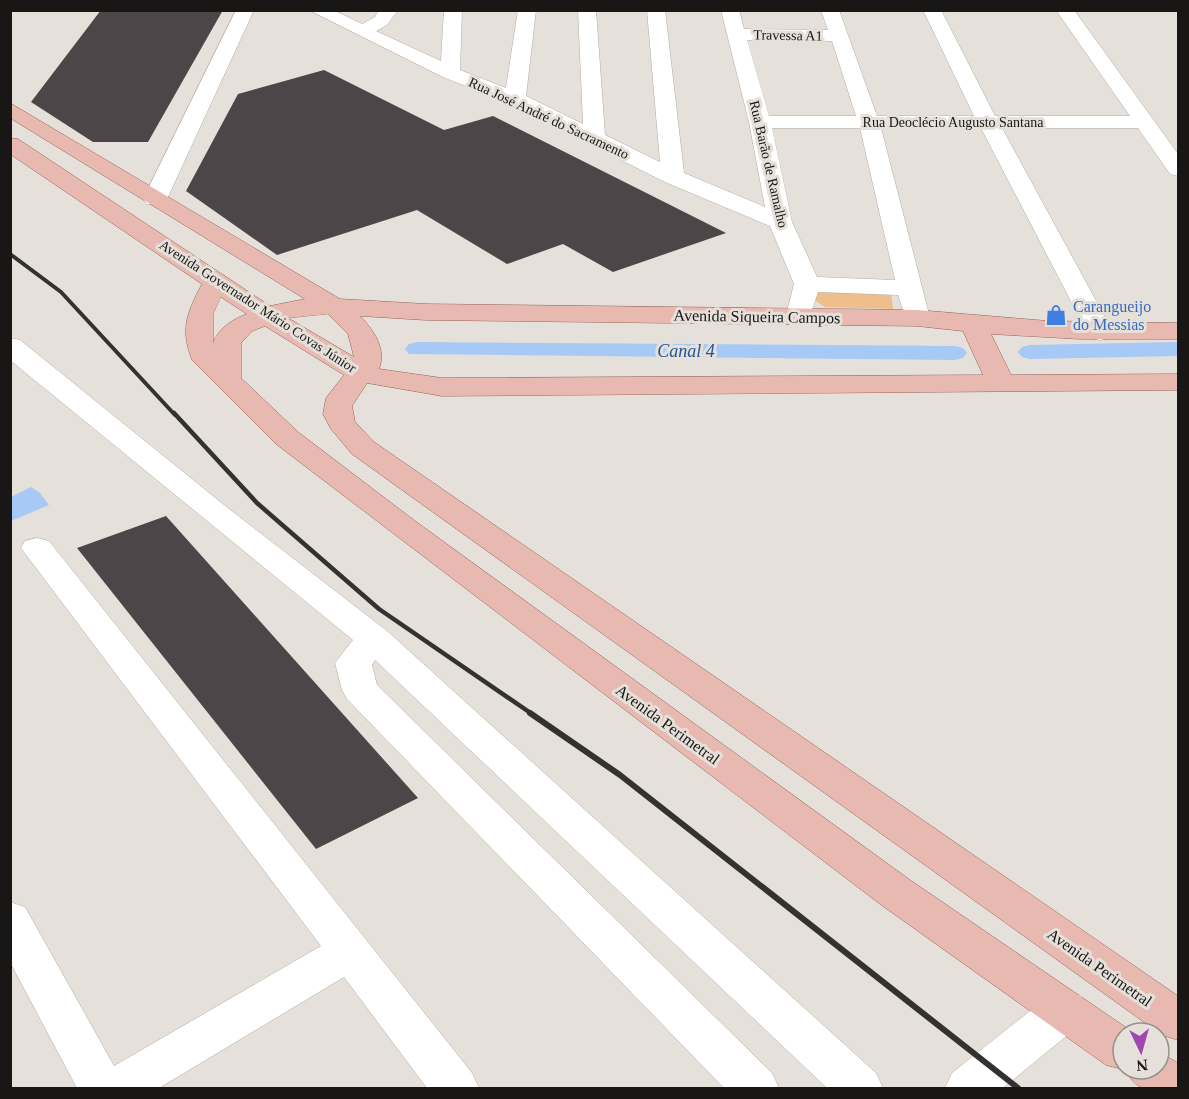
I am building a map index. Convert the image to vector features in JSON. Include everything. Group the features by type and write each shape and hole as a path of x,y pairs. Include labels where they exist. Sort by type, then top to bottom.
{"main road":[{"name":"Avenida Governador Mário Covas Júnior","path":"10,109 155,200 334,306 354,323 367,343 367,366 361,373 267,315 10,144"},
{"name":"Avenida Perimetral","path":"217,280 200,314 199,342 206,360 287,438 404,528 896,892 1111,1043"},
{"name":"Avenida Siqueira Campos","path":"227,380 227,341 243,325 291,308 334,306 426,312 917,318 976,330 1179,332"},
{"path":"976,330 998,378"},
{"name":"Avenida Perimetral","path":"361,373 345,389 336,406 340,426 363,448 1179,1022"},
{"path":"361,373 401,382 442,387 998,378 1172,383"}],"street":[{"path":"155,200 245,10"},
{"name":"Rua José André do Sacramento","path":"318,10 450,73 515,99 673,177 780,222"},
{"path":"362,31 381,21 389,10"},
{"path":"450,73 453,10"},
{"path":"515,99 527,10"},
{"path":"587,10 594,137"},
{"path":"656,10 673,177"},
{"name":"Rua Barão de Ramalho","path":"730,10 760,122 780,222 807,284"},
{"path":"830,10 869,122 917,318"},
{"path":"933,10 988,123 1100,332"},
{"path":"1065,10 1179,169"},
{"name":"Travessa A1","path":"736,34 840,36"},
{"name":"Rua Deoclécio Augusto Santana","path":"760,122 1146,122"},
{"path":"799,316 807,284 911,288"},
{"path":"10,346 218,516 374,639 859,1089"},
{"path":"37,549 455,1089"},
{"path":"374,639 353,663 360,690 755,1089"},
{"path":"10,919 101,1089"},
{"path":"118,1089 350,951"},
{"path":"969,1089 1065,1010"}],"shaded area":[{"path":"814,290 891,291 893,309 825,307 811,298"}],"water":[{"path":"31,487 40,493 49,505 11,521 11,497"}],"building":[{"path":"101,10 223,10 148,142 93,142 31,102"},
{"path":"324,70 444,130 493,116 726,233 613,272 563,244 507,264 417,210 277,255 186,191 238,94"},
{"path":"166,516 418,798 316,849 77,548"}],"waterway":[{"name":"Canal 4","path":"417,349 955,353"},
{"name":"Canal 4","path":"1030,352 1178,349"}],"railway":[{"path":"10,254 61,292 175,415"},
{"path":"174,413 257,503 379,609 532,714"},
{"path":"530,713 620,775 1018,1088"}],"place":[{"name":"Carangueijo do Messias","path":"1056,315"}]}
